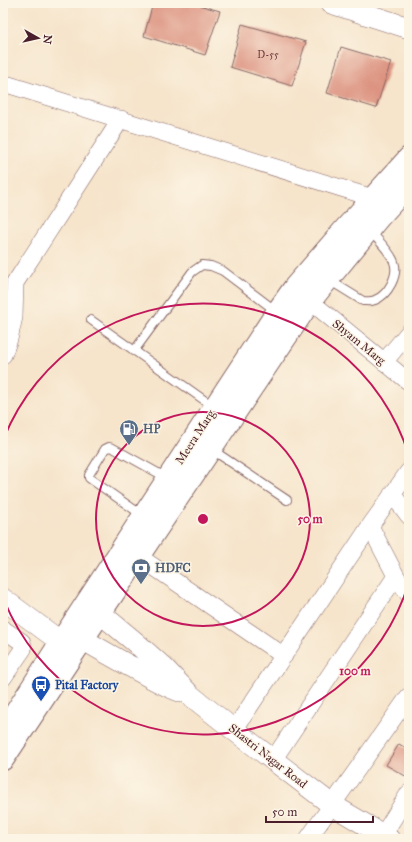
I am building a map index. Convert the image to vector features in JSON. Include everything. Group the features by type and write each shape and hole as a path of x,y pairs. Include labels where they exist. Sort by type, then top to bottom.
{"main road":[{"name":"Meera Marg","path":"93,608 138,556 211,449 286,318 295,287 409,158"},
{"name":"Meera Marg","path":"3,759 72,640 93,608 144,516 215,407 286,318 310,301 369,229 409,184"},
{"name":"Meera Marg","path":"4,730 72,640"}],"street":[{"path":"332,3 409,28"},
{"path":"3,83 373,198"},
{"path":"3,355 10,339 14,317 15,283 121,120"},
{"name":"Shyam Marg","path":"310,301 409,382"},
{"path":"384,362 409,332"},
{"path":"234,730 370,526 409,471"},
{"path":"392,494 409,516"},
{"path":"370,526 396,576 409,595"},
{"path":"138,556 284,656"},
{"path":"272,760 396,576"},
{"name":"Shastri Nagar Road","path":"3,599 72,640 158,682 190,695"},
{"name":"Shastri Nagar Road","path":"93,608 163,667 190,695 272,760 332,805 386,837"},
{"path":"3,629 22,642 23,646 3,678"},
{"path":"308,839 409,696"},
{"path":"386,837 409,793"}],"lane":[{"path":"328,279 362,301 374,300 384,294 393,280 395,269 394,264 390,255 369,229"},
{"path":"134,350 192,272 202,265 211,266 223,271 286,318"},
{"path":"91,320 215,407"},
{"path":"144,516 89,478 89,475 105,449 109,447 113,448 168,479"},
{"path":"211,449 288,500"}],"building":[{"path":"153,3 191,3 220,11 205,55 144,36"},
{"path":"242,24 306,42 292,86 230,67"},
{"path":"341,47 391,62 376,108 327,93"},
{"path":"399,744 409,750 409,778 386,765"}],"place":[{"name":"HP","path":"129,446"},
{"name":"HDFC","path":"141,585"},
{"name":"Pital Factory","path":"41,702"}]}
